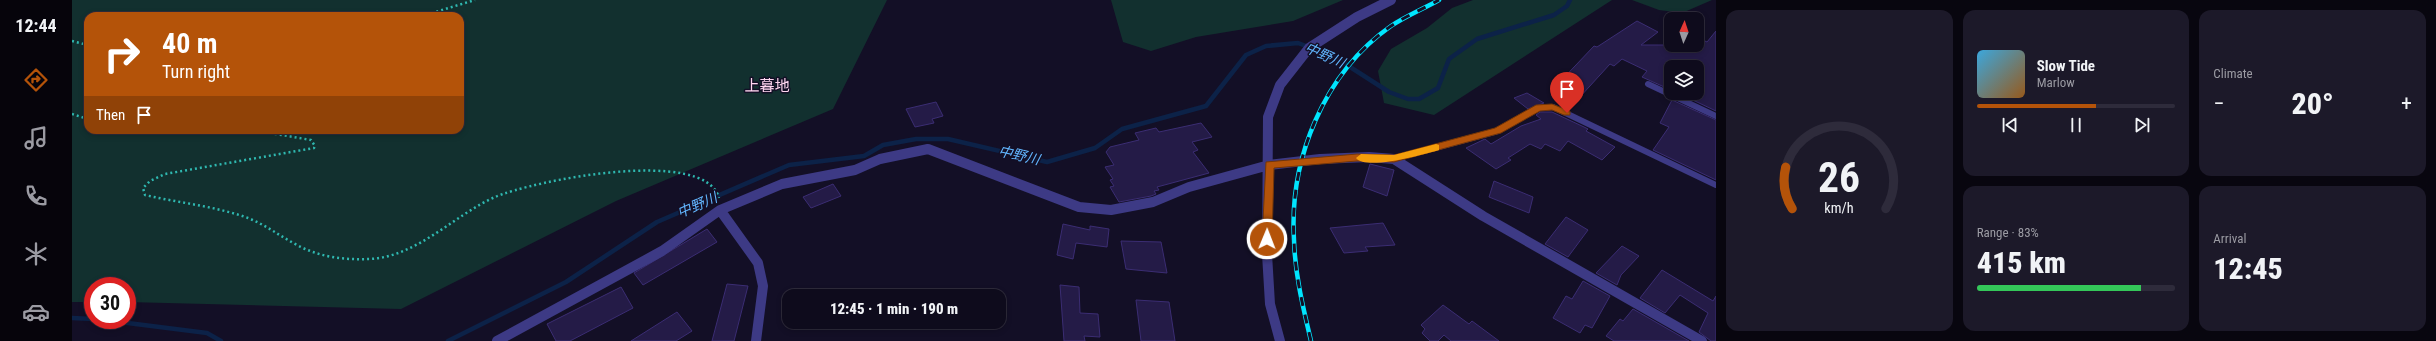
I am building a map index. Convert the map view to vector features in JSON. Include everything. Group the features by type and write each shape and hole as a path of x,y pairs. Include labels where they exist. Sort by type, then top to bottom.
{"street":[{"path":"1280,341 1270,304 1267,261 1269,165 1267,132 1268,117 1280,84 1298,60 1322,39 1357,17 1391,0"},
{"path":"497,341 662,251 720,210 782,184 855,170 880,159 928,149 1079,207 1111,210 1152,202 1189,187 1269,165 1327,159 1394,159 1483,216 1702,341"},
{"path":"720,210 758,263 762,286 756,341"}],"lane":[{"path":"1648,84 1716,116"},
{"path":"1394,159 1498,131 1539,108 1552,107 1716,185"}],"path":[{"path":"435,12 475,0"},
{"path":"72,41 84,44"},
{"path":"72,114 84,118"},
{"path":"276,134 311,140 315,146 314,148 165,174 146,184 143,188 145,195 216,209 262,224 304,249 330,257 372,259 416,243 496,197 562,179 613,171 667,171 700,176 718,193 720,210"}],"green space":[{"path":"72,0 887,0 833,109 616,201 401,309 136,302 136,277 84,277 84,302 72,302"},
{"path":"1111,0 1343,0 1293,21 1196,37 1151,51 1123,42"},
{"path":"1473,0 1612,0 1434,115 1384,103 1378,71 1391,49 1427,28 1452,8"},
{"path":"1632,0 1712,0 1684,12 1659,10"}],"building":[{"path":"1637,21 1658,32 1641,45 1664,45 1664,52 1704,52 1704,40 1707,42 1716,31 1716,111 1693,100 1704,100 1704,60 1664,60 1664,87 1642,77 1647,71 1622,59 1614,66 1610,64 1579,98 1556,86 1594,46 1597,47"},
{"path":"1527,93 1544,103 1528,109 1514,98"},
{"path":"1672,100 1716,120 1716,180 1653,150 1669,127 1660,123"},
{"path":"936,102 943,116 932,119 934,123 915,127 906,109"},
{"path":"1540,112 1552,112 1588,129 1586,131 1615,147 1602,160 1568,141 1560,151 1545,144 1541,149 1530,144 1508,158 1511,160 1496,169 1466,148 1485,139 1491,144 1521,126 1541,119 1536,115"},
{"path":"1201,123 1212,137 1192,142 1198,150 1193,152 1209,173 1157,187 1159,190 1154,191 1156,194 1151,196 1119,202 1110,187 1114,186 1110,180 1113,179 1105,167 1114,165 1106,152 1110,147 1139,140 1135,133 1156,128 1159,132"},
{"path":"1370,164 1394,170 1387,196 1363,187"},
{"path":"1494,181 1533,197 1529,213 1489,197"},
{"path":"833,184 841,196 811,208 803,197"},
{"path":"1566,217 1588,230 1568,257 1545,244"},
{"path":"1383,223 1395,245 1365,247 1368,251 1344,253 1330,228"},
{"path":"1063,224 1090,230 1090,226 1109,229 1107,247 1076,243 1073,259 1057,255"},
{"path":"707,229 717,242 643,285 634,273"},
{"path":"1121,241 1161,242 1167,273 1126,269"},
{"path":"1622,246 1639,256 1621,275 1617,285 1596,273"},
{"path":"1662,270 1713,301 1716,296 1716,341 1711,341 1699,332 1708,313 1680,295 1665,313 1640,298"},
{"path":"1583,281 1610,296 1592,328 1585,325 1580,333 1553,318 1566,296 1572,299"},
{"path":"727,284 748,286 734,341 712,341"},
{"path":"1060,285 1079,287 1080,313 1098,314 1100,337 1084,336 1085,341 1064,341"},
{"path":"621,287 633,308 570,341 556,341 547,324"},
{"path":"1136,300 1169,302 1175,341 1141,341"},
{"path":"1443,305 1469,324 1472,321 1499,341 1451,341 1444,335 1438,341 1430,341 1422,333 1425,329 1421,325"},
{"path":"1633,309 1689,341 1614,341 1606,336 1620,319 1623,321"},
{"path":"677,312 692,331 676,341 631,341"}],"waterway":[{"name":"中野川","path":"448,341 566,282 657,222 789,165 864,156 883,145 916,139 948,139 1047,162 1095,148 1122,129 1206,106 1246,55 1266,46 1298,43 1333,56 1389,92 1408,99 1419,99 1438,88 1449,59 1477,39 1554,15 1567,6 1570,0"},
{"path":"72,318 84,319"},
{"path":"136,324 207,333 221,341"}],"railway":[{"path":"1311,341 1300,291 1294,240 1294,209 1298,179 1305,149 1316,120 1330,93 1347,68 1367,45 1391,26 1439,0"}],"slow traffic":[{"path":"1361,158 1369,157 1394,159 1436,147"}],"district":[{"name":"上暮地","path":"767,86"}],"route":[{"path":"1267,239 1269,165 1290,161 1369,157 1394,159 1498,131 1539,108 1552,107 1567,113"}]}
